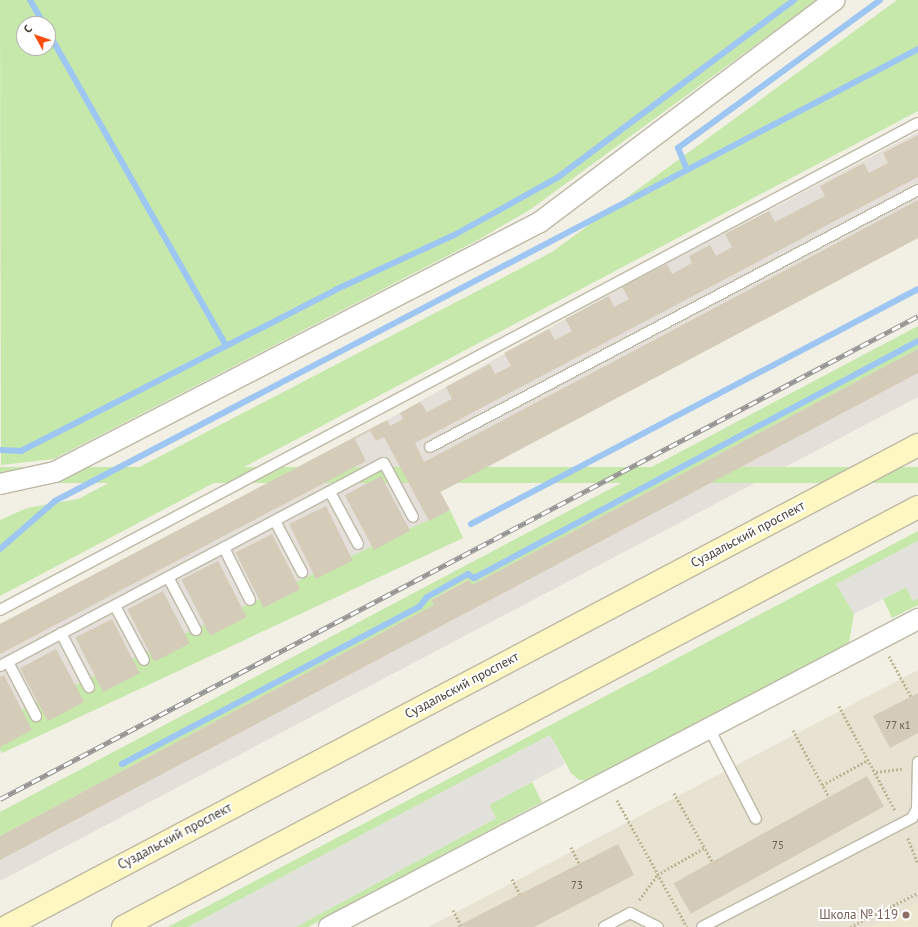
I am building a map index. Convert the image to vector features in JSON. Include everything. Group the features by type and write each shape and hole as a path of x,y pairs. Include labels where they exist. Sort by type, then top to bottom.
{"main road":[{"name":"Суздальский проспект","path":"6,927 918,445"},
{"path":"124,927 918,507"}],"street":[{"path":"0,484 55,472 540,222 835,0"},
{"path":"329,927 918,619"}],"lane":[{"path":"0,610 918,123"},
{"path":"430,447 918,190"},
{"path":"36,716 4,664 61,633 384,463 413,517"},
{"path":"330,492 358,544"},
{"path":"275,521 302,572"},
{"path":"224,548 250,600"},
{"path":"168,577 196,630"},
{"path":"114,606 144,660"},
{"path":"61,633 89,687"},
{"path":"709,728 756,819"},
{"path":"702,927 903,824 917,809 917,764"},
{"path":"604,927 630,913 658,927"}],"path":[{"path":"880,640 911,696"},
{"path":"838,706 876,772 903,824 918,864"},
{"path":"794,730 829,797"},
{"path":"822,785 868,760"},
{"path":"876,772 917,764"},
{"path":"608,781 657,875 687,927"},
{"path":"674,793 712,861"},
{"path":"571,847 580,863"},
{"path":"630,913 657,875 704,848"},
{"path":"512,879 520,894"},
{"path":"850,927 918,893"},
{"path":"453,910 461,924"}],"shaded area":[{"path":"918,132 918,238 441,492 450,510 0,747 0,624 387,420 622,287"},
{"path":"918,349 918,397 0,881 0,836 434,605 431,600 469,580 472,585"},
{"path":"918,541 918,598 913,601 906,587 854,614 836,584"},
{"path":"918,670 918,927 428,927"},
{"path":"550,735 565,764 489,805 496,818 296,927 188,927"},
{"name":"Школа № 119","path":"918,903 918,927 870,927"}],"green space":[{"path":"0,0 817,0 531,209 480,239 54,459 1,465"},
{"path":"897,0 918,0 918,111 0,596 0,520 27,508 78,499 552,252"},
{"path":"918,326 918,349 472,585 468,580 431,600 434,605 0,836 0,812"},
{"path":"0,467 918,467 918,483 0,483"},
{"path":"450,510 463,538 2,753 0,749 0,720"},
{"path":"918,531 918,541 837,584 854,614 849,643 590,780 579,780 571,773 550,735 188,927 168,927"},
{"path":"906,587 913,601 918,598 918,605 892,618 883,599"},
{"path":"532,782 542,802 308,927 296,927 496,818 489,805"}],"building":[{"path":"918,135 918,177 415,443 424,462 918,200 918,238 440,492 450,510 429,521 384,437 376,441 370,431 355,439 366,461 0,654 0,624 387,420 390,426 403,419 400,413 420,402 427,412 452,399 446,387 490,364 495,374 511,366 504,353 549,329 555,340 572,331 565,319 609,296 614,307 629,299 622,287 667,264 672,274 692,263 689,256 710,245 716,256 732,247 725,234 769,211 775,222 825,196 820,186 864,163 869,173 888,163 883,153"},
{"path":"918,349 918,373 0,860 0,836 434,605 431,600 469,580 472,585"},
{"path":"381,476 410,531 374,550 345,495"},
{"path":"326,506 353,561 316,579 289,524"},
{"path":"272,534 300,589 264,608 235,553"},
{"path":"218,561 247,617 210,636 181,580"},
{"path":"163,591 190,644 154,662 127,609"},
{"path":"112,619 140,673 103,692 75,638"},
{"path":"56,649 84,702 48,721 20,668"},
{"path":"4,675 32,730 0,747 0,677"},
{"path":"918,693 918,733 890,748 873,716"},
{"path":"867,776 884,807 691,914 674,883"},
{"path":"618,844 634,875 534,927 456,927"}],"waterway":[{"path":"30,0 39,16"},
{"path":"0,450 21,451 335,290 456,234 557,178 794,0"},
{"path":"687,170 678,148 880,0"},
{"path":"56,46 226,345"},
{"path":"0,549 55,501 918,49"},
{"path":"471,524 918,289"},
{"path":"122,764 420,606 427,597 468,574 474,578 918,341"}],"railway":[{"path":"0,799 918,316"}],"place":[{"name":"Школа № 119","path":"906,915"}]}
